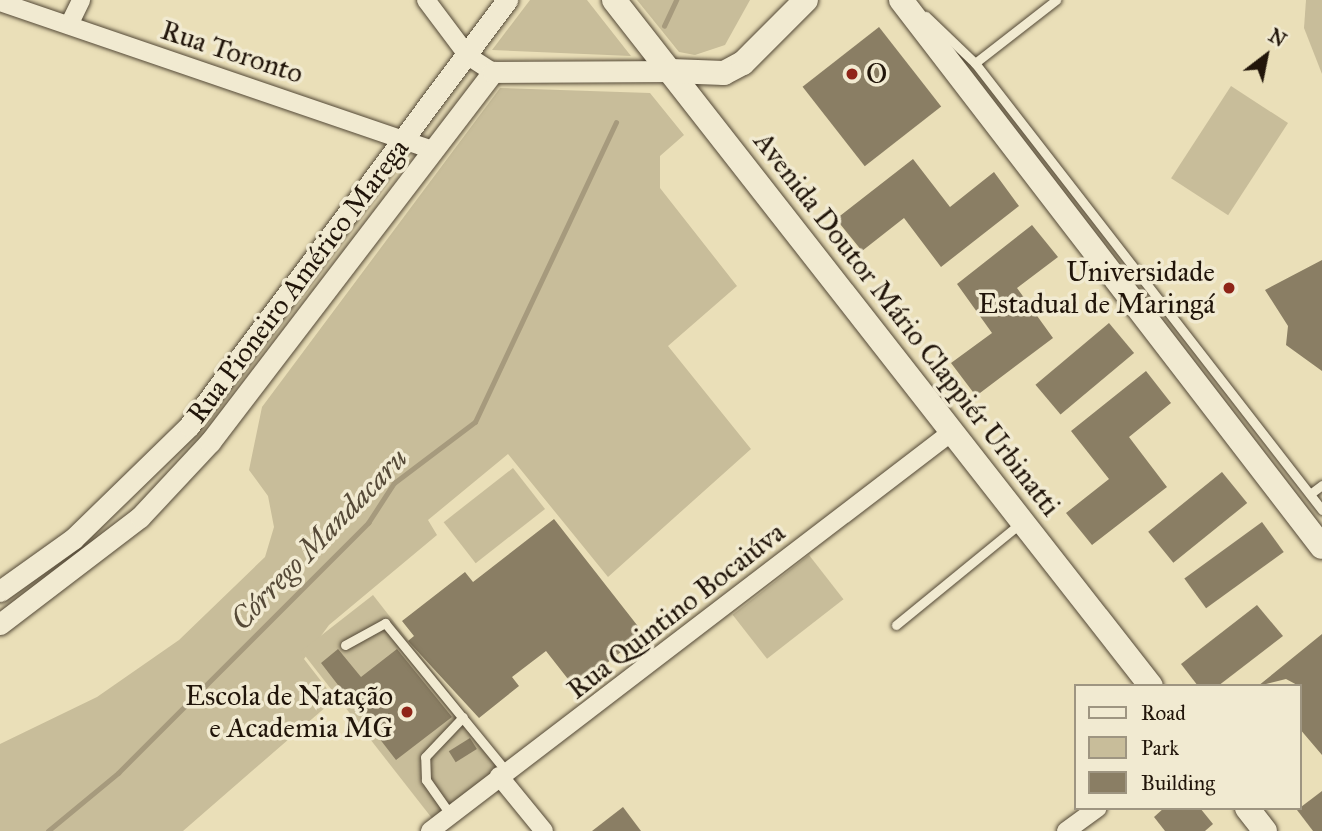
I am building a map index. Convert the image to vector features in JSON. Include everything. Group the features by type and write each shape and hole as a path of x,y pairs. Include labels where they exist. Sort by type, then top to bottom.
{"main road":[{"name":"Avenida Doutor Mário Clappiér Urbinatti","path":"614,0 1024,520 1149,684"},
{"path":"671,71 724,73 743,63 806,0"},
{"path":"901,0 1322,547"},
{"path":"1249,810 1265,831"}],"street":[{"path":"69,25 81,0"},
{"path":"426,0 468,56 494,72 671,71"},
{"name":"Rua Pioneiro Américo Marega","path":"0,591 73,539 189,426 468,56 507,0"},
{"name":"Rua Toronto","path":"0,2 408,136 433,150"},
{"name":"Rua Pioneiro Américo Marega","path":"0,624 131,525 210,442 494,72"},
{"name":"Rua Quintino Bocaiúva","path":"430,831 953,431"},
{"path":"503,773 544,831"},
{"path":"1066,831 1095,810"}],"lane":[{"path":"909,0 975,63 1322,510"},
{"path":"975,63 1056,0"},
{"path":"1310,494 1322,485"},
{"path":"896,625 1024,520"},
{"path":"345,645 385,623 463,717 503,773"},
{"path":"450,814 426,780 425,757 463,717"}],"green space":[{"path":"530,0 587,0 631,56 492,50"},
{"path":"637,0 750,0 725,45 695,55 679,52"},
{"path":"1306,0 1322,0 1322,74 1304,28"},
{"path":"1231,86 1288,123 1228,215 1171,178"},
{"path":"500,88 650,93 684,135 660,156 660,188 737,286 668,346 751,449 608,577 508,454 428,520 437,535 329,625 304,659 335,699 183,831 0,831 0,744 97,697 179,640 265,557 274,527 268,496 249,470 262,407"},
{"path":"513,468 545,509 476,563 444,522"},
{"path":"809,555 843,599 767,659 733,615"},
{"name":"Escola de Natação e Academia MG","path":"373,595 512,772 440,828 301,651"}],"building":[{"path":"879,27 941,107 865,166 803,87"},
{"path":"913,159 950,207 994,172 1019,206 941,267 904,218 862,251 836,219"},
{"path":"1032,225 1058,257 1017,288 1053,338 976,396 951,363 992,333 957,284"},
{"path":"1322,260 1322,371 1286,345 1288,326 1265,290"},
{"path":"1109,323 1134,353 1061,415 1035,385"},
{"path":"1146,371 1171,403 1129,437 1167,487 1092,545 1066,513 1109,479 1071,431"},
{"path":"1222,472 1247,503 1173,563 1148,532"},
{"path":"554,519 644,634 575,688 546,651 512,677 519,686 479,718 408,641 414,636 402,621 465,572 473,582"},
{"path":"1262,522 1284,552 1206,608 1184,578"},
{"path":"1257,605 1283,636 1221,684 1196,684 1181,664"},
{"path":"1322,634 1322,755 1301,730 1301,684 1286,679 1260,684"},
{"path":"338,649 361,677 397,649 452,717 396,760 321,663"},
{"path":"470,738 477,749 456,762 449,751"},
{"path":"1322,791 1322,831 1313,831 1297,810 1301,810 1301,807"},
{"path":"623,807 641,831 592,831"},
{"path":"1162,810 1202,810 1213,824 1205,831 1165,831 1154,817"}],"waterway":[{"name":"Córrego Mandacaru","path":"664,26 676,0"},
{"name":"Córrego Mandacaru","path":"48,831 118,773 368,523 394,483 475,422 616,122"}],"place":[{"name":"O","path":"852,74"},
{"name":"Universidade Estadual de Maringá","path":"1229,288"},
{"name":"Escola de Natação e Academia MG","path":"407,712"}]}
